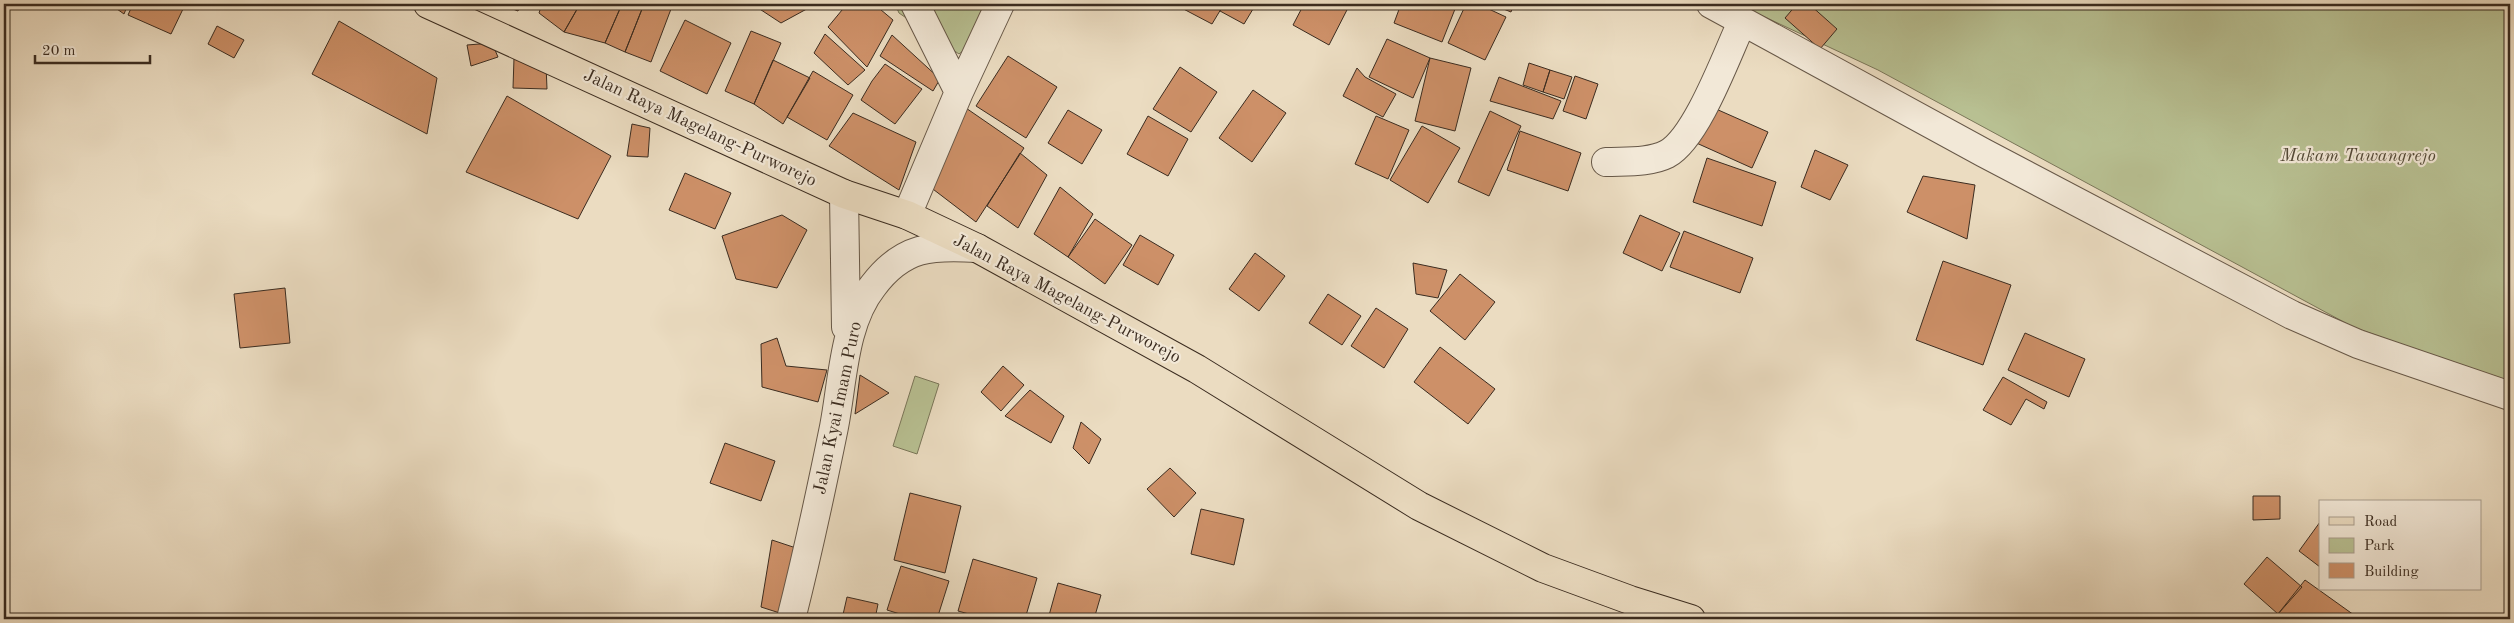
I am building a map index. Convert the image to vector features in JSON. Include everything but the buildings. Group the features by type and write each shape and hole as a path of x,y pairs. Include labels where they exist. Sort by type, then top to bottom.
{"main road":[{"name":"Jalan Raya Magelang-Purworejo","path":"428,4 844,194 907,215 977,248 1197,369 1419,506 1543,568 1630,600 1691,619"}],"street":[{"path":"915,4 959,92"},
{"path":"907,215 959,92 1000,4"},
{"path":"1711,4 2292,315 2358,344 2510,396"},
{"path":"1606,162 1657,158 1676,148 1686,137 1707,99 1742,22"},
{"path":"844,194 847,352"},
{"name":"Jalan Kyai Imam Puro","path":"791,619 820,494 847,352 855,317 864,298 874,284 905,257 930,247 977,248"}],"green space":[{"path":"895,4 996,4 985,33 959,54 899,13"},
{"name":"Makam Tawangrejo","path":"1737,4 2510,4 2510,383 2353,327 1878,70"},
{"path":"915,376 939,384 917,454 893,446"}]}
